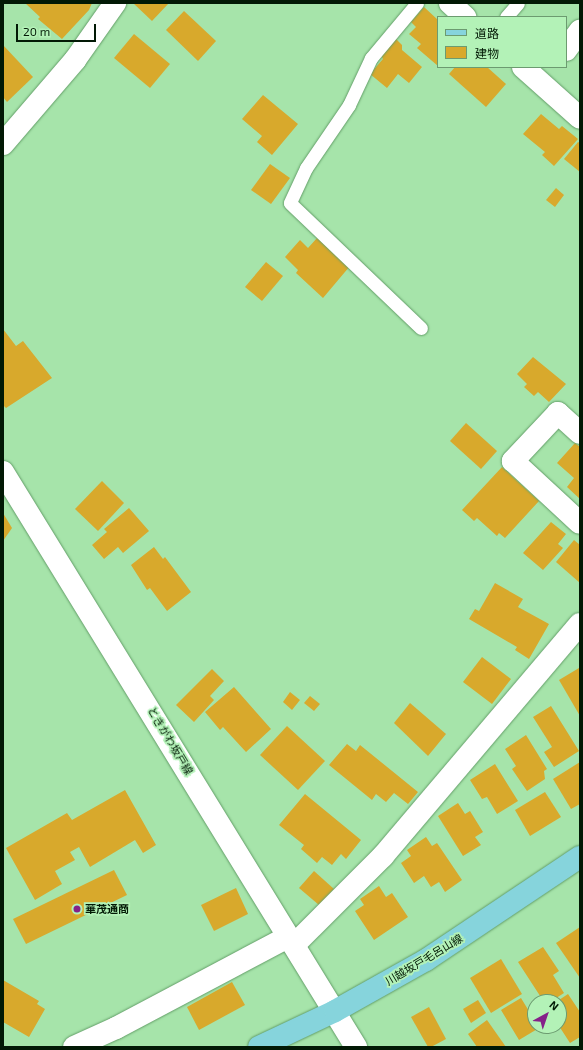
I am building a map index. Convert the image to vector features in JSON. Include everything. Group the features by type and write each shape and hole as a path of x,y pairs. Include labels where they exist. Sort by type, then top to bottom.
{"main road":[{"name":"川越坂戸毛呂山線","path":"258,1047 335,1011 426,960 580,857"}],"street":[{"path":"3,144 75,60 115,3"},
{"path":"450,3 464,16"},
{"path":"567,49 580,31"},
{"path":"526,68 547,75 580,118"},
{"path":"580,433 558,413 513,461 580,523"},
{"name":"ときがわ坂戸線","path":"3,472 356,1047"},
{"path":"74,1047 116,1028 291,941 383,856 580,624"}],"lane":[{"path":"417,3 371,58 349,105 306,168 290,204 421,328"},
{"path":"507,16 518,3"}],"building":[{"path":"25,3 92,3 89,10 62,39 38,19 40,17"},
{"path":"133,3 169,3 152,21"},
{"path":"424,7 437,19 437,65 417,48 421,44 409,34 416,27 411,22"},
{"path":"184,11 216,41 198,61 166,30"},
{"path":"134,34 170,64 150,88 114,58"},
{"path":"394,37 402,45 402,50 422,67 409,83 398,74 387,88 370,74 383,59 380,53"},
{"path":"3,45 33,77 7,102 3,97"},
{"path":"454,68 488,68 506,84 486,107 449,74"},
{"path":"263,95 298,124 272,155 257,142 262,136 242,119"},
{"path":"541,114 559,129 562,126 578,139 554,166 542,155 545,152 523,134"},
{"path":"578,142 580,143 580,172 564,159"},
{"path":"270,164 290,178 271,204 251,190"},
{"path":"556,188 564,195 555,207 546,200"},
{"path":"317,238 350,266 323,298 296,273 298,270 285,257 300,240 308,248"},
{"path":"266,262 283,276 262,301 245,287"},
{"path":"3,329 16,346 23,341 52,378 6,408 3,405"},
{"path":"533,357 566,384 549,402 538,392 534,396 524,387 527,384 517,374"},
{"path":"466,423 497,451 481,469 450,441"},
{"path":"575,443 580,447 580,499 567,487 574,478 557,463"},
{"path":"502,467 539,501 505,538 499,533 497,536 477,518 474,521 462,510"},
{"path":"102,481 124,503 98,531 75,509"},
{"path":"129,508 149,531 123,553 118,547 104,559 92,545 107,532 104,529"},
{"path":"3,513 12,528 3,541"},
{"path":"551,522 566,534 558,544 563,548 543,570 523,553"},
{"path":"574,540 580,545 580,583 556,562"},
{"path":"154,547 163,559 165,557 191,592 167,611 150,588 147,590 131,565"},
{"path":"495,583 523,599 518,607 549,624 529,659 515,650 517,647 469,619 475,609 479,611"},
{"path":"482,657 511,679 492,704 463,682"},
{"path":"579,668 580,669 580,716 559,680"},
{"path":"212,669 224,681 210,696 214,700 194,722 176,705"},
{"path":"234,687 271,729 246,752 223,727 220,730 205,712"},
{"path":"290,692 300,700 292,710 283,702"},
{"path":"310,696 320,704 314,711 304,703"},
{"path":"410,703 446,734 428,756 394,723"},
{"path":"551,706 579,751 554,767 544,752 552,747 533,717"},
{"path":"287,726 325,761 298,790 260,755"},
{"path":"526,735 547,769 544,771 545,779 527,791 512,769 516,766 505,749"},
{"path":"347,744 356,751 360,745 418,792 408,804 394,793 386,802 376,794 372,800 329,765"},
{"path":"580,762 580,804 571,809 553,779"},
{"path":"495,764 518,801 497,814 487,797 482,799 470,780"},
{"path":"125,790 156,845 143,853 135,840 90,867 79,847 70,852 75,860 55,871 62,884 35,900 6,848 67,813 72,820"},
{"path":"545,792 561,817 530,836 515,810"},
{"path":"305,794 361,840 346,859 341,854 332,865 322,857 317,863 301,849 304,845 279,825"},
{"path":"458,803 465,814 470,811 483,832 475,837 481,845 463,856 438,816"},
{"path":"426,837 432,846 437,843 462,880 445,892 439,882 431,887 424,876 414,883 401,863 411,856 407,850"},
{"path":"114,870 127,895 26,944 13,919"},
{"path":"314,871 334,889 319,905 299,888"},
{"path":"379,886 386,897 392,893 408,917 374,940 355,911 364,905 360,899"},
{"path":"236,888 248,914 214,931 201,905"},
{"path":"580,927 580,978 556,943"},
{"path":"543,947 559,971 553,975 564,993 539,994 518,962"},
{"path":"501,959 522,994 491,1013 470,978"},
{"path":"3,980 39,1001 37,1004 45,1009 29,1037 3,1022"},
{"path":"232,982 245,1005 199,1030 187,1007"},
{"path":"567,995 580,1012 580,1037 570,1043 564,1034 567,1034"},
{"path":"521,998 527,1008 527,1034 529,1034 519,1040 501,1010"},
{"path":"478,1000 486,1013 471,1023 463,1009"},
{"path":"429,1007 446,1039 431,1047 428,1047 411,1017"},
{"path":"487,1020 506,1047 477,1047 468,1034"}],"place":[{"name":"華茂通商","path":"77,909"}]}
